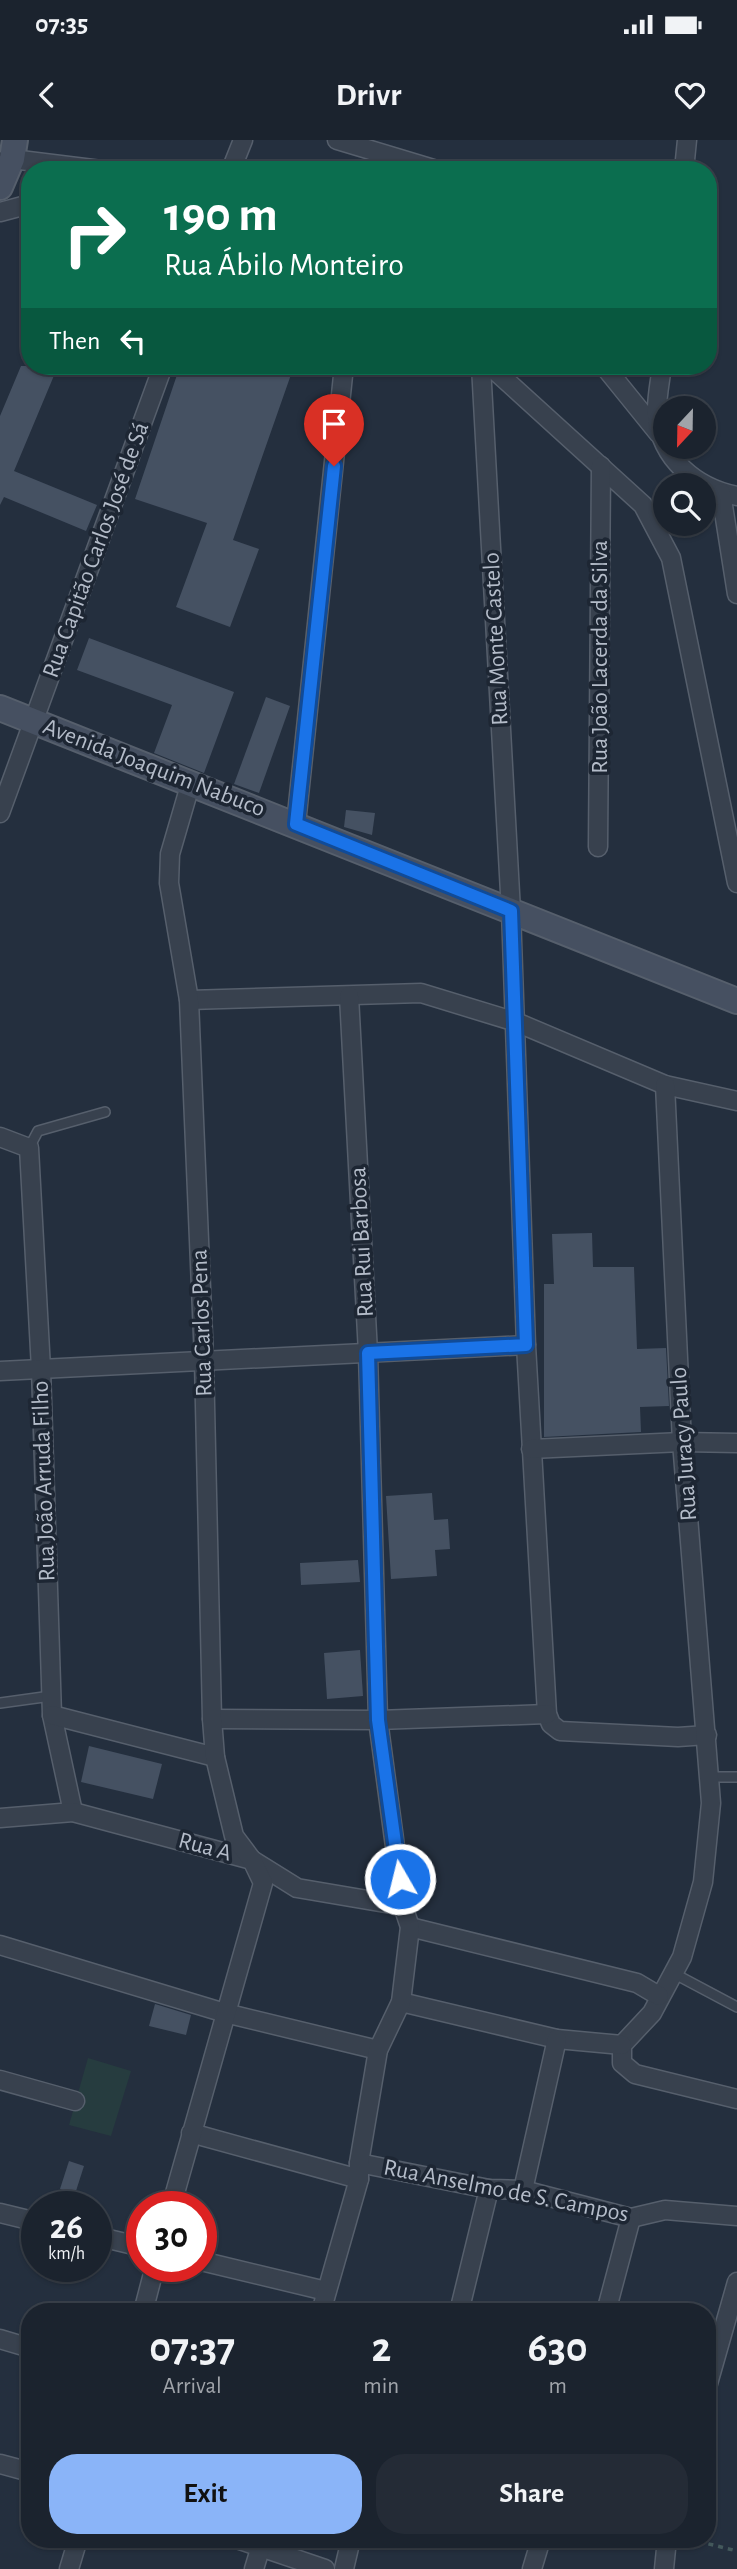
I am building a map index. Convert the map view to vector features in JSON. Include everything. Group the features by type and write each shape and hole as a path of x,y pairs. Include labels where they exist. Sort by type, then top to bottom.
{"main road":[{"path":"0,187 9,154"},
{"name":"Avenida Joaquim Nabuco","path":"0,708 737,1001"}],"street":[{"path":"235,161 243,140"},
{"path":"337,140 406,161"},
{"path":"685,161 687,140"},
{"path":"378,153 389,161"},
{"path":"9,154 50,161"},
{"path":"0,212 21,206"},
{"name":"Rua Capitão Carlos José de Sá","path":"0,813 160,375"},
{"path":"296,824 343,375"},
{"name":"Rua Monte Castelo","path":"481,375 511,911 526,1345 547,1714"},
{"path":"500,375 643,505 671,558 737,884"},
{"path":"611,375 653,427"},
{"path":"659,396 661,375"},
{"path":"674,459 692,477 729,495 737,594"},
{"name":"Rua João Lacerda da Silva","path":"598,847 601,466"},
{"name":"Rua Carlos Pena","path":"191,782 170,854 169,883 189,1000 204,1360 212,1719 215,1758 234,1836 252,1860"},
{"path":"189,1000 421,993 516,1022 665,1084 737,1101"},
{"name":"Rua Rui Barbosa","path":"349,996 368,1353 378,1720 403,1906 410,1927"},
{"name":"Rua Juracy Paulo","path":"622,2054 652,2013 682,1957 703,1882 711,1803 708,1735 682,1442 665,1084"},
{"path":"0,1137 29,1148"},
{"name":"Rua João Arruda Filho","path":"29,1148 41,1369 52,1714 73,1812"},
{"path":"0,1371 526,1345"},
{"path":"531,1449 682,1442 737,1443"},
{"path":"52,1714 215,1758"},
{"path":"212,1719 378,1720 547,1714 551,1724 560,1731 678,1737 708,1735"},
{"name":"Rua A","path":"0,1818 73,1812 252,1860 297,1888 403,1906"},
{"path":"176,2191 263,1883 252,1860"},
{"path":"323,2303 359,2171 378,2050 401,2002 410,1927 637,1983 659,1996"},
{"path":"0,1945 225,2013 378,2050"},
{"path":"401,2002 622,2054 635,2074 737,2099"},
{"path":"523,2190 557,2039"},
{"path":"0,2080 75,2101"},
{"name":"Rua Anselmo de S. Campos","path":"191,2133 359,2171 489,2189 523,2190 631,2218 665,2210 737,2216"},
{"path":"461,2303 489,2189"},
{"path":"0,2213 21,2218"},
{"path":"608,2303 631,2218"},
{"path":"217,2266 326,2291"},
{"path":"145,2303 151,2282"},
{"path":"716,2356 737,2282"},
{"path":"0,2339 21,2345"},
{"path":"0,2464 21,2470"},
{"path":"69,2569 75,2548"},
{"path":"254,2569 260,2548"},
{"path":"274,2548 325,2569"},
{"path":"344,2569 349,2548"},
{"path":"531,2569 538,2548"},
{"path":"664,2569 666,2548"}],"lane":[{"path":"29,1148 38,1131 105,1112"},
{"path":"0,1703 51,1696"},
{"path":"710,1777 737,1777"},
{"path":"672,1972 737,2007"}],"path":[{"path":"716,2546 737,2551"}],"green space":[{"path":"88,2058 131,2071 111,2136 69,2125"}],"building":[{"path":"21,366 21,375 54,375 14,471 97,505 86,531 4,497 0,505 0,416"},
{"path":"177,375 291,375 233,540 259,549 230,627 176,607 207,523 135,499"},
{"path":"89,638 234,692 204,773 154,753 172,705 77,670"},
{"path":"266,697 290,706 259,793 234,784"},
{"path":"346,810 375,813 372,835 344,827"},
{"path":"592,1233 593,1267 634,1267 637,1349 666,1348 669,1406 640,1407 641,1432 544,1437 544,1284 554,1284 552,1234"},
{"path":"432,1493 434,1520 448,1519 450,1549 435,1550 437,1576 391,1579 386,1496"},
{"path":"358,1560 360,1582 301,1585 300,1563"},
{"path":"360,1650 363,1696 327,1699 324,1653"},
{"path":"89,1746 162,1764 153,1799 81,1782"},
{"path":"155,2004 191,2015 186,2035 149,2026"},
{"path":"69,2161 84,2166 76,2191 60,2189"}],"route":[{"path":"334,466 296,824 511,911 526,1345 368,1353 378,1720 400,1879"}]}
